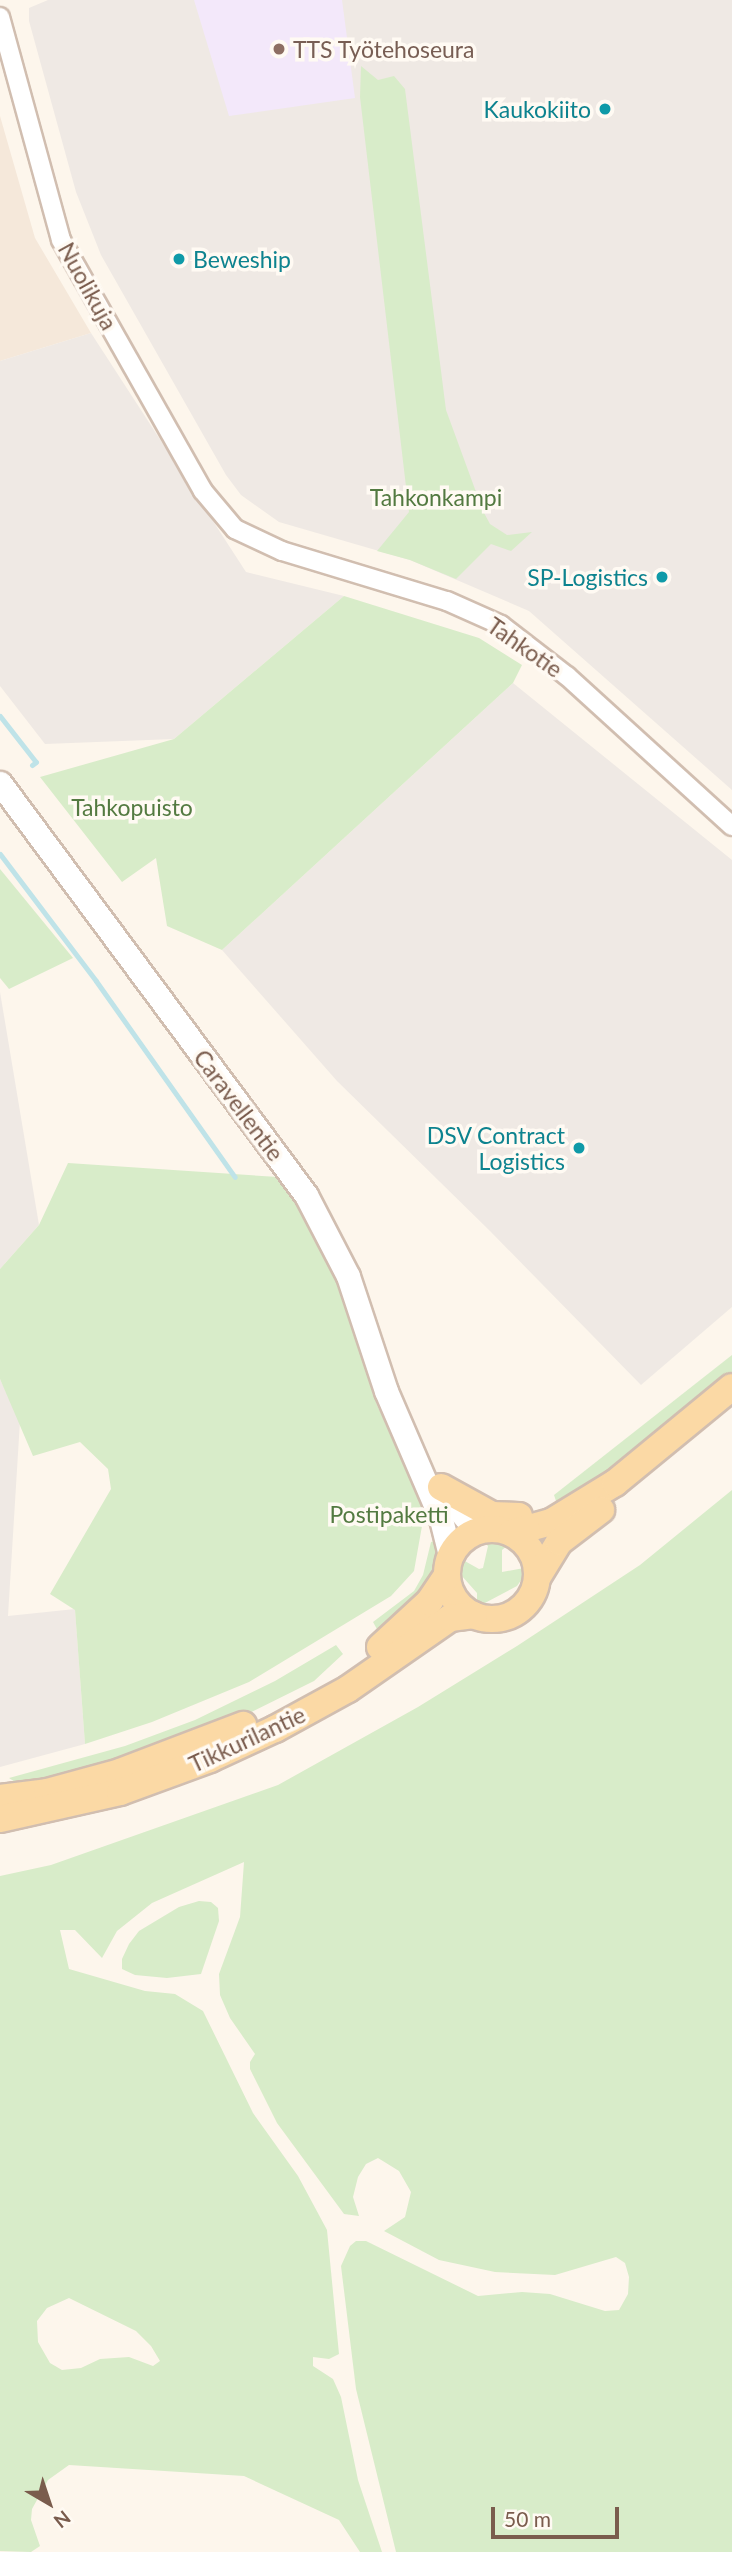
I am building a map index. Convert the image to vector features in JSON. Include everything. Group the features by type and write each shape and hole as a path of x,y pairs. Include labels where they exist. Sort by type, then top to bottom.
{"main road":[{"name":"Caravellentie","path":"0,783 7,799 306,1195 348,1276 402,1435 441,1519 449,1565"},
{"path":"732,1387 615,1483 569,1513 546,1524 463,1540 449,1565 456,1600 474,1615 502,1617 518,1611 529,1599 537,1578 559,1542 732,1408"},
{"name":"Caravellentie","path":"402,1435 440,1488 467,1518 500,1531"},
{"path":"440,1488 492,1515 569,1513"},
{"path":"500,1531 532,1552 537,1578"},
{"name":"Tikkurilantie","path":"0,1798 47,1792 120,1772 268,1714 394,1638 429,1602 449,1565"},
{"name":"Tikkurilantie","path":"0,1819 120,1792 210,1759 275,1729 348,1689 450,1618 474,1615"}],"street":[{"path":"0,0 0,5"},
{"name":"Nuolikuja","path":"0,17 61,240 203,491 235,529"},
{"name":"Tahkotie","path":"235,529 282,551 447,601 501,625 566,676 732,826"}],"shaded area":[{"path":"48,0 732,0 732,790 529,611 410,560 279,522 241,495 226,475 101,255 76,192 29,21 29,8"},
{"name":"TTS Työtehoseura","path":"194,0 342,0 355,98 229,116"},
{"path":"0,116 35,238 91,333 0,361"},
{"path":"91,333 246,572 344,596 174,739 45,744 0,686 0,361"},
{"path":"513,683 732,860 732,1307 641,1385 490,1231 337,1081 222,950"},
{"path":"0,992 39,1225 0,1269"},
{"path":"0,1379 20,1421 8,1616 75,1609 85,1744 0,1767"}],"green space":[{"name":"Tahkonkampi","path":"361,66 378,80 394,76 405,89 446,410 483,511 490,524 507,535 532,532 511,551 491,544 456,579 410,560 377,551 409,512 360,97"},
{"name":"Tahkopuisto","path":"344,596 479,638 522,665 513,683 222,950 167,926 156,858 122,882 40,777 174,739"},
{"path":"0,869 73,958 9,989 0,978"},
{"name":"Postipaketti","path":"68,1163 278,1177 311,1227 342,1293 377,1405 428,1512 422,1526 414,1571 391,1596 249,1682 152,1722 85,1744 75,1610 50,1594 111,1489 108,1469 80,1442 33,1456 0,1379 0,1269 39,1225"},
{"path":"732,1355 732,1376 564,1507 556,1501 554,1495"},
{"path":"732,1490 732,2552 396,2552 356,2389 341,2266 350,2246 356,2241 366,2241 478,2296 522,2292 550,2294 605,2311 619,2310 628,2294 629,2277 625,2263 616,2257 555,2275 495,2272 439,2260 384,2231 405,2217 411,2192 399,2171 378,2158 366,2164 358,2177 353,2197 359,2216 344,2214 277,2123 250,2069 250,2062 255,2054 230,2018 220,1995 219,1974 240,1917 244,1862 152,1903 117,1931 102,1958 75,1930 60,1930 69,1969 145,1991 175,1994 203,2011 253,2113 298,2176 327,2230 339,2354 329,2359 313,2357 313,2366 333,2379 341,2397 358,2480 382,2552 360,2552 339,2520 244,2476 69,2465 48,2480 32,2509 31,2520 40,2546 31,2552 0,2551 0,1876 51,1865 278,1785 418,1707 640,1565","holes":["69,2298 136,2331 151,2346 160,2361 153,2366 129,2357 100,2359 81,2368 62,2370 50,2363 38,2342 37,2321 47,2308"]},
{"path":"438,1540 439,1559 432,1580 400,1618 378,1631 373,1622 414,1591 423,1575 431,1542"},
{"path":"484,1542 508,1545 502,1550 502,1572 524,1568 524,1576 517,1586 483,1604 477,1601 477,1593 461,1575 461,1568 463,1560 479,1569 483,1568 488,1546"},
{"path":"336,1645 343,1654 314,1681 229,1723 166,1749 20,1785 9,1778 125,1746 195,1720 275,1681"},
{"path":"199,1901 211,1902 218,1908 219,1921 201,1974 167,1978 135,1975 122,1969 122,1959 139,1931 179,1907"}],"waterway":[{"path":"0,716 36,762 32,765"},
{"path":"0,854 96,981 235,1177"}],"place":[{"name":"TTS Työtehoseura","path":"279,49"},
{"name":"Kaukokiito","path":"605,109"},
{"name":"Beweship","path":"179,259"},
{"name":"SP-Logistics","path":"662,577"},
{"name":"DSV Contract Logistics","path":"579,1148"}]}
